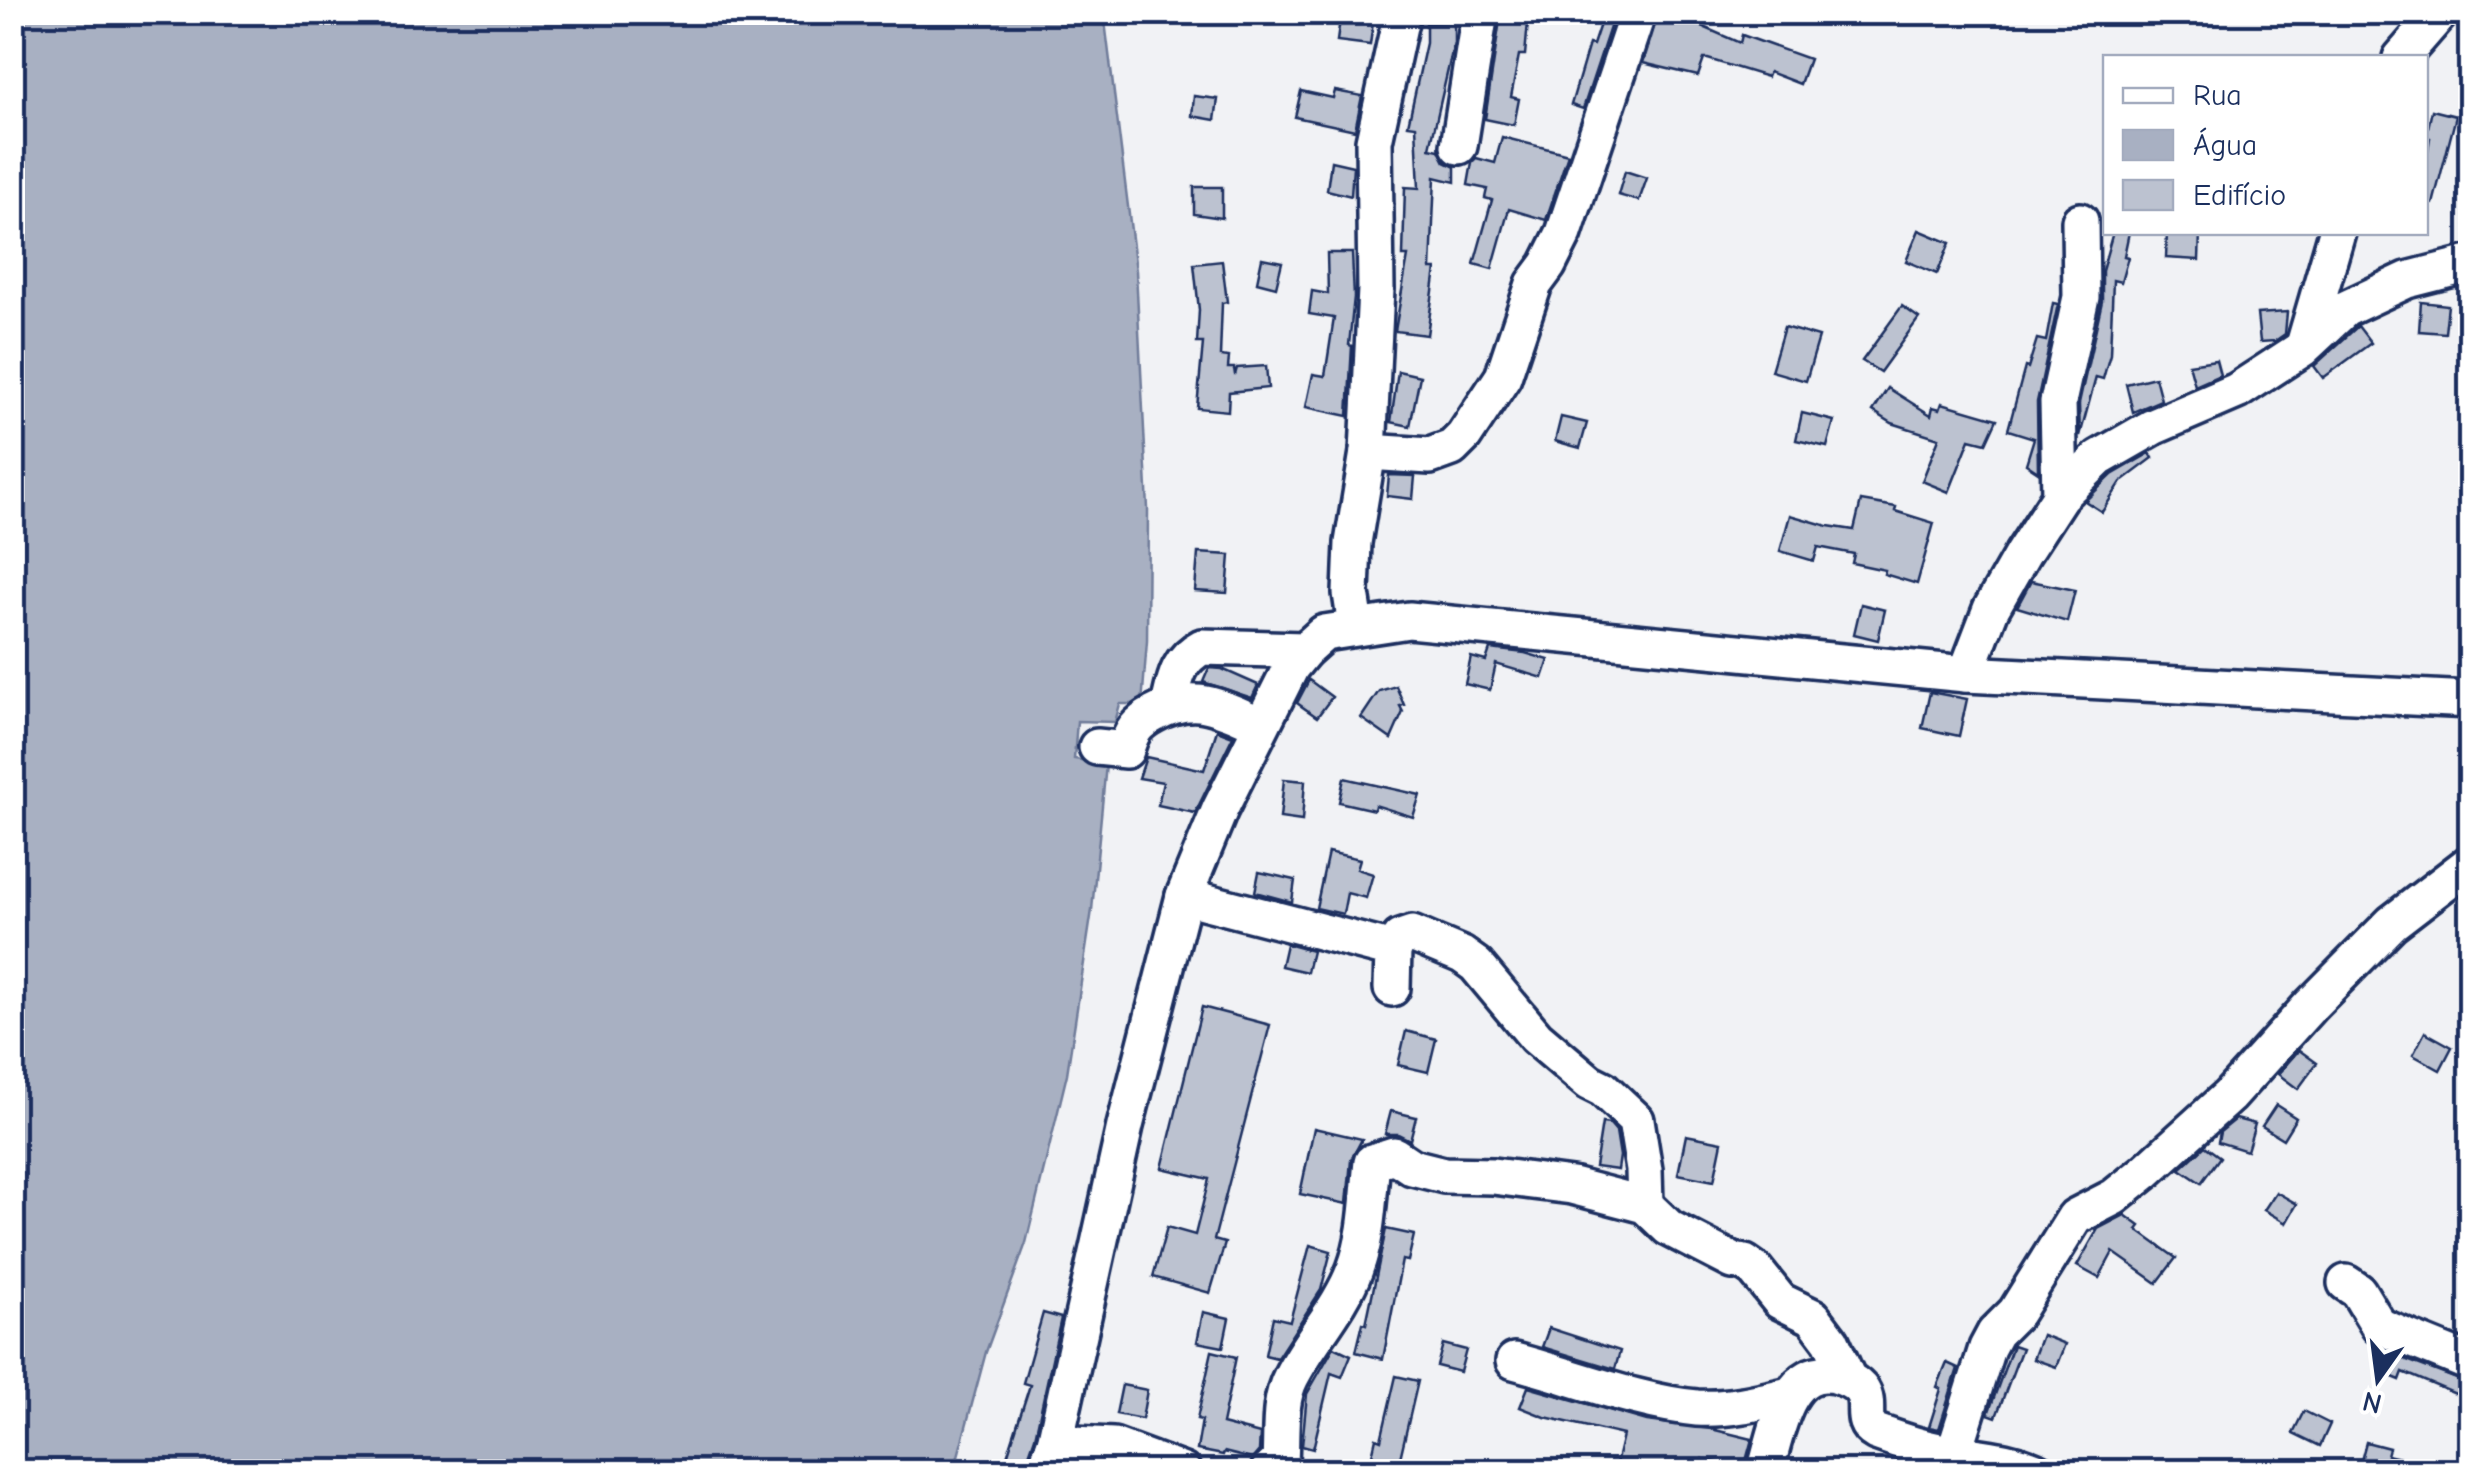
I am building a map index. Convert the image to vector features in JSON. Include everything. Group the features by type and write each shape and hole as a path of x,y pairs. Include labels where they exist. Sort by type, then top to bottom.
{"street":[{"path":"1356,626 1351,593 1353,544 1368,452 1376,290 1374,142 1402,12"},
{"path":"1459,146 1480,12"},
{"path":"1368,452 1430,456 1452,448 1503,377 1534,284 1564,233 1638,12"},
{"path":"2404,55 2441,12"},
{"path":"2060,496 2058,402 2080,297 2080,221"},
{"path":"2303,348 2336,235"},
{"path":"1966,674 1992,609 2060,496 2099,458 2153,426 2238,391 2303,348 2345,309 2407,280 2470,264"},
{"path":"1182,1472 1113,1446 1049,1457 1184,896 1220,809 1290,666 1324,633 1409,620 1966,674 2470,700"},
{"path":"1169,706 1178,669 1190,654 1202,648 1305,650"},
{"path":"1098,747 1126,750 1138,722 1189,700 1260,724"},
{"path":"1954,1453 1987,1348 2006,1319 2016,1312 2075,1218 2114,1198 2146,1172 2230,1096 2311,1005 2392,923 2470,863"},
{"path":"1184,896 1393,950"},
{"path":"1392,988 1393,950 1400,938 1412,934 1476,965 1536,1038 1589,1082 1602,1088 1636,1120 1645,1205"},
{"path":"1268,1472 1280,1461 1282,1408 1290,1378 1344,1294 1356,1266 1364,1237 1372,1162 1394,1155 1412,1167 1444,1176 1493,1176 1561,1184 1645,1205 1669,1228 1756,1270 1780,1301 1813,1316 1831,1341 1848,1379"},
{"path":"2346,1284 2358,1291 2379,1326 2470,1363"},
{"path":"1514,1360 1699,1408 1757,1403 1790,1395 1811,1376 1830,1374 1860,1387 1868,1428 1904,1442 1985,1455 2039,1472"},
{"path":"1765,1472 1790,1395"}],"water":[{"path":"12,13 1104,13 1136,271 1148,509 1147,641 1142,704 1120,704 1115,722 1077,721 1074,759 1106,764 1092,910 1067,1074 1026,1243 986,1352 954,1471 13,1471"}],"building":[{"path":"1341,12 1374,15 1370,45 1337,41"},
{"path":"1604,12 1615,12 1583,109 1571,105 1589,44 1593,45"},
{"path":"1659,12 1669,12 1740,43 1742,35 1809,59 1800,84 1769,72 1767,77 1708,59 1704,59 1698,76 1643,63"},
{"path":"1500,20 1528,22 1525,55 1519,55 1511,97 1519,99 1514,125 1485,119"},
{"path":"1454,22 1454,43 1430,148 1439,150 1445,162 1455,167 1455,182 1435,177 1431,269 1436,269 1427,335 1395,331 1408,256 1403,256 1405,187 1419,188 1416,126 1408,125 1426,43 1426,23"},
{"path":"1301,91 1333,98 1335,91 1362,96 1355,130 1295,117"},
{"path":"1194,96 1218,99 1215,120 1192,116"},
{"path":"2432,110 2456,116 2433,204 2428,203 2428,128"},
{"path":"1502,137 1568,154 1546,220 1509,209 1492,269 1474,264 1492,200 1485,198 1487,189 1468,185 1472,162 1476,158 1495,163"},
{"path":"1331,161 1353,166 1351,196 1327,190"},
{"path":"1625,171 1647,178 1639,201 1618,195"},
{"path":"1194,187 1222,187 1222,218 1194,214"},
{"path":"1919,230 1950,243 1937,274 1906,261"},
{"path":"2112,235 2128,235 2124,256 2128,257 2121,282 2113,280 2110,354 2103,379 2096,377 2080,436 2079,404 2102,301 2102,271"},
{"path":"2167,235 2200,235 2199,260 2166,258"},
{"path":"1327,253 1352,253 1354,297 1348,416 1306,407 1313,374 1325,376 1334,318 1309,314 1312,291 1328,294"},
{"path":"1262,258 1282,262 1276,287 1257,282"},
{"path":"1222,261 1227,302 1222,303 1220,356 1229,357 1228,368 1234,368 1235,375 1237,368 1266,366 1268,388 1229,392 1228,411 1197,408 1203,343 1197,343 1199,310 1194,264"},
{"path":"2421,302 2448,305 2445,333 2419,331"},
{"path":"2053,303 2058,304 2037,402 2038,472 2026,464 2034,438 2008,430 2025,367 2028,368 2037,339 2046,341"},
{"path":"1902,306 1919,318 1880,372 1862,361"},
{"path":"2287,312 2285,334 2275,341 2260,342 2257,314"},
{"path":"2358,326 2371,343 2323,378 2314,366"},
{"path":"1784,327 1819,337 1806,381 1771,371"},
{"path":"2216,360 2220,375 2195,386 2189,364"},
{"path":"1398,371 1420,376 1410,426 1391,422"},
{"path":"2155,377 2161,400 2133,412 2126,384"},
{"path":"1888,388 1931,415 1933,407 1940,409 1942,403 1997,419 1986,443 1970,439 1949,492 1922,481 1939,438 1892,423 1873,411"},
{"path":"1802,413 1834,421 1827,447 1796,440"},
{"path":"1561,417 1587,423 1580,448 1555,441"},
{"path":"2150,453 2153,458 2121,482 2102,512 2085,501 2112,475"},
{"path":"1389,475 1415,476 1413,499 1387,496"},
{"path":"1861,501 1896,507 1895,511 1934,523 1917,584 1884,574 1885,570 1852,563 1854,554 1818,547 1814,561 1780,551 1790,515 1854,530"},
{"path":"1198,553 1230,555 1227,593 1195,591"},
{"path":"2031,581 2075,590 2067,622 2017,607"},
{"path":"1861,604 1885,610 1878,640 1854,634"},
{"path":"1490,649 1549,660 1543,678 1496,664 1490,690 1465,684 1471,657 1486,661"},
{"path":"1209,668 1222,669 1258,685 1252,698 1203,682"},
{"path":"1309,680 1332,697 1317,717 1297,703"},
{"path":"1396,686 1404,705 1400,706 1403,712 1391,739 1361,718 1379,691"},
{"path":"1930,692 1967,699 1959,736 1922,728"},
{"path":"1217,730 1233,736 1195,813 1158,805 1163,782 1139,778 1146,757 1204,770"},
{"path":"1344,778 1420,795 1413,817 1375,805 1374,810 1339,802"},
{"path":"1284,779 1305,781 1302,821 1280,818"},
{"path":"1328,852 1360,859 1357,869 1373,874 1366,898 1347,893 1343,914 1316,908"},
{"path":"1259,872 1295,880 1292,902 1255,892"},
{"path":"1286,944 1312,951 1307,972 1281,966"},
{"path":"1202,1007 1270,1025 1214,1240 1225,1243 1210,1293 1153,1277 1167,1227 1195,1235 1209,1179 1162,1168"},
{"path":"1406,1031 1436,1039 1428,1072 1398,1065"},
{"path":"2425,1032 2452,1047 2440,1070 2413,1055"},
{"path":"2299,1050 2317,1063 2298,1089 2278,1074"},
{"path":"2276,1105 2296,1118 2283,1139 2262,1126"},
{"path":"1391,1111 1416,1117 1410,1140 1398,1134 1385,1134"},
{"path":"2236,1119 2255,1124 2247,1151 2218,1142 2220,1132"},
{"path":"1602,1123 1610,1124 1616,1131 1618,1170 1595,1167"},
{"path":"1314,1128 1362,1139 1351,1160 1347,1204 1300,1194"},
{"path":"1686,1135 1722,1142 1714,1181 1678,1174"},
{"path":"2205,1146 2220,1157 2201,1183 2180,1169"},
{"path":"2276,1192 2297,1204 2286,1223 2264,1210"},
{"path":"2125,1215 2140,1226 2137,1230 2176,1258 2157,1283 2113,1252 2099,1278 2077,1266 2098,1229"},
{"path":"1386,1229 1414,1235 1408,1261 1402,1260 1383,1359 1356,1352 1363,1323 1366,1324"},
{"path":"1310,1245 1331,1251 1321,1290 1277,1358 1265,1355 1273,1317 1290,1321"},
{"path":"1203,1312 1229,1318 1223,1347 1197,1342"},
{"path":"1043,1313 1061,1318 1035,1437 1023,1472 1002,1472 1030,1385 1023,1383"},
{"path":"1549,1328 1620,1351 1615,1369 1542,1347"},
{"path":"2042,1335 2065,1344 2056,1367 2033,1359"},
{"path":"1443,1344 1466,1350 1460,1372 1437,1366"},
{"path":"2013,1345 2022,1348 1996,1417 1988,1414"},
{"path":"1334,1347 1351,1355 1342,1377 1331,1373 1313,1449 1302,1446 1307,1394"},
{"path":"1212,1351 1236,1357 1222,1424 1260,1434 1259,1451 1252,1459 1197,1450 1202,1420 1197,1419"},
{"path":"2386,1352 2470,1384 2470,1400 2403,1372 2400,1380 2378,1371"},
{"path":"1947,1363 1958,1368 1939,1429 1929,1427 1941,1389 1937,1387"},
{"path":"1396,1376 1418,1381 1397,1471 1370,1464 1376,1438 1381,1440"},
{"path":"1122,1385 1147,1390 1142,1419 1116,1414"},
{"path":"1528,1387 1647,1421 1752,1439 1744,1468 1703,1459 1702,1472 1614,1472 1623,1435 1545,1417 1520,1407"},
{"path":"2304,1411 2330,1424 2320,1446 2293,1433"},
{"path":"2366,1442 2389,1448 2387,1455 2426,1464 2425,1472 2359,1468"}]}
